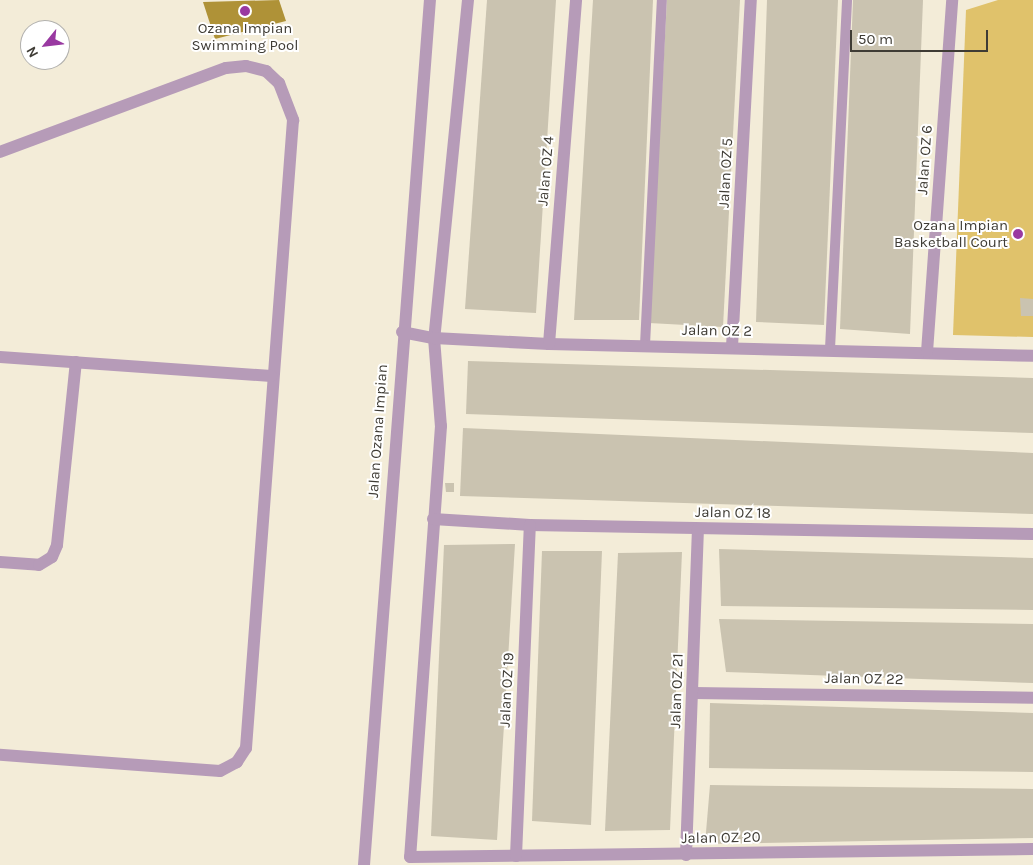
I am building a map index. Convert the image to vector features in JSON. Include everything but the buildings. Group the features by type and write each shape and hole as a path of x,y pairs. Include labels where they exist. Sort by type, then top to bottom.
{"street":[{"name":"Jalan Ozana Impian","path":"364,865 402,332 430,0"},
{"path":"433,519 441,426 434,338 468,0"},
{"name":"Jalan OZ 4","path":"549,344 576,0"},
{"name":"Jalan OZ 5","path":"732,348 751,0"},
{"name":"Jalan OZ 6","path":"927,352 952,0"},
{"path":"0,152 226,68 246,66 266,71 290,102 293,120 271,376 246,748 237,762 220,771 0,755"},
{"name":"Jalan OZ 2","path":"402,332 434,338 549,344 830,349 1033,356"},
{"path":"0,357 271,376"},
{"path":"0,562 39,565 52,557 57,545 76,362"},
{"name":"Jalan OZ 18","path":"433,519 530,525 1033,534"},
{"name":"Jalan OZ 20","path":"433,519 410,857 1033,849"},
{"name":"Jalan OZ 19","path":"516,856 530,525"},
{"name":"Jalan OZ 21","path":"686,854 694,693 698,529"},
{"name":"Jalan OZ 22","path":"694,693 1033,698"}],"lane":[{"path":"645,345 662,0"},
{"path":"830,349 847,0"}],"shaded area":[{"name":"Ozana Impian Swimming Pool","path":"279,0 286,21 215,39 203,2"},
{"path":"998,0 1033,0 1033,337 953,335 966,10"}],"place":[{"name":"Ozana Impian Swimming Pool","path":"245,11"},
{"name":"Ozana Impian Basketball Court","path":"1018,234"}]}
